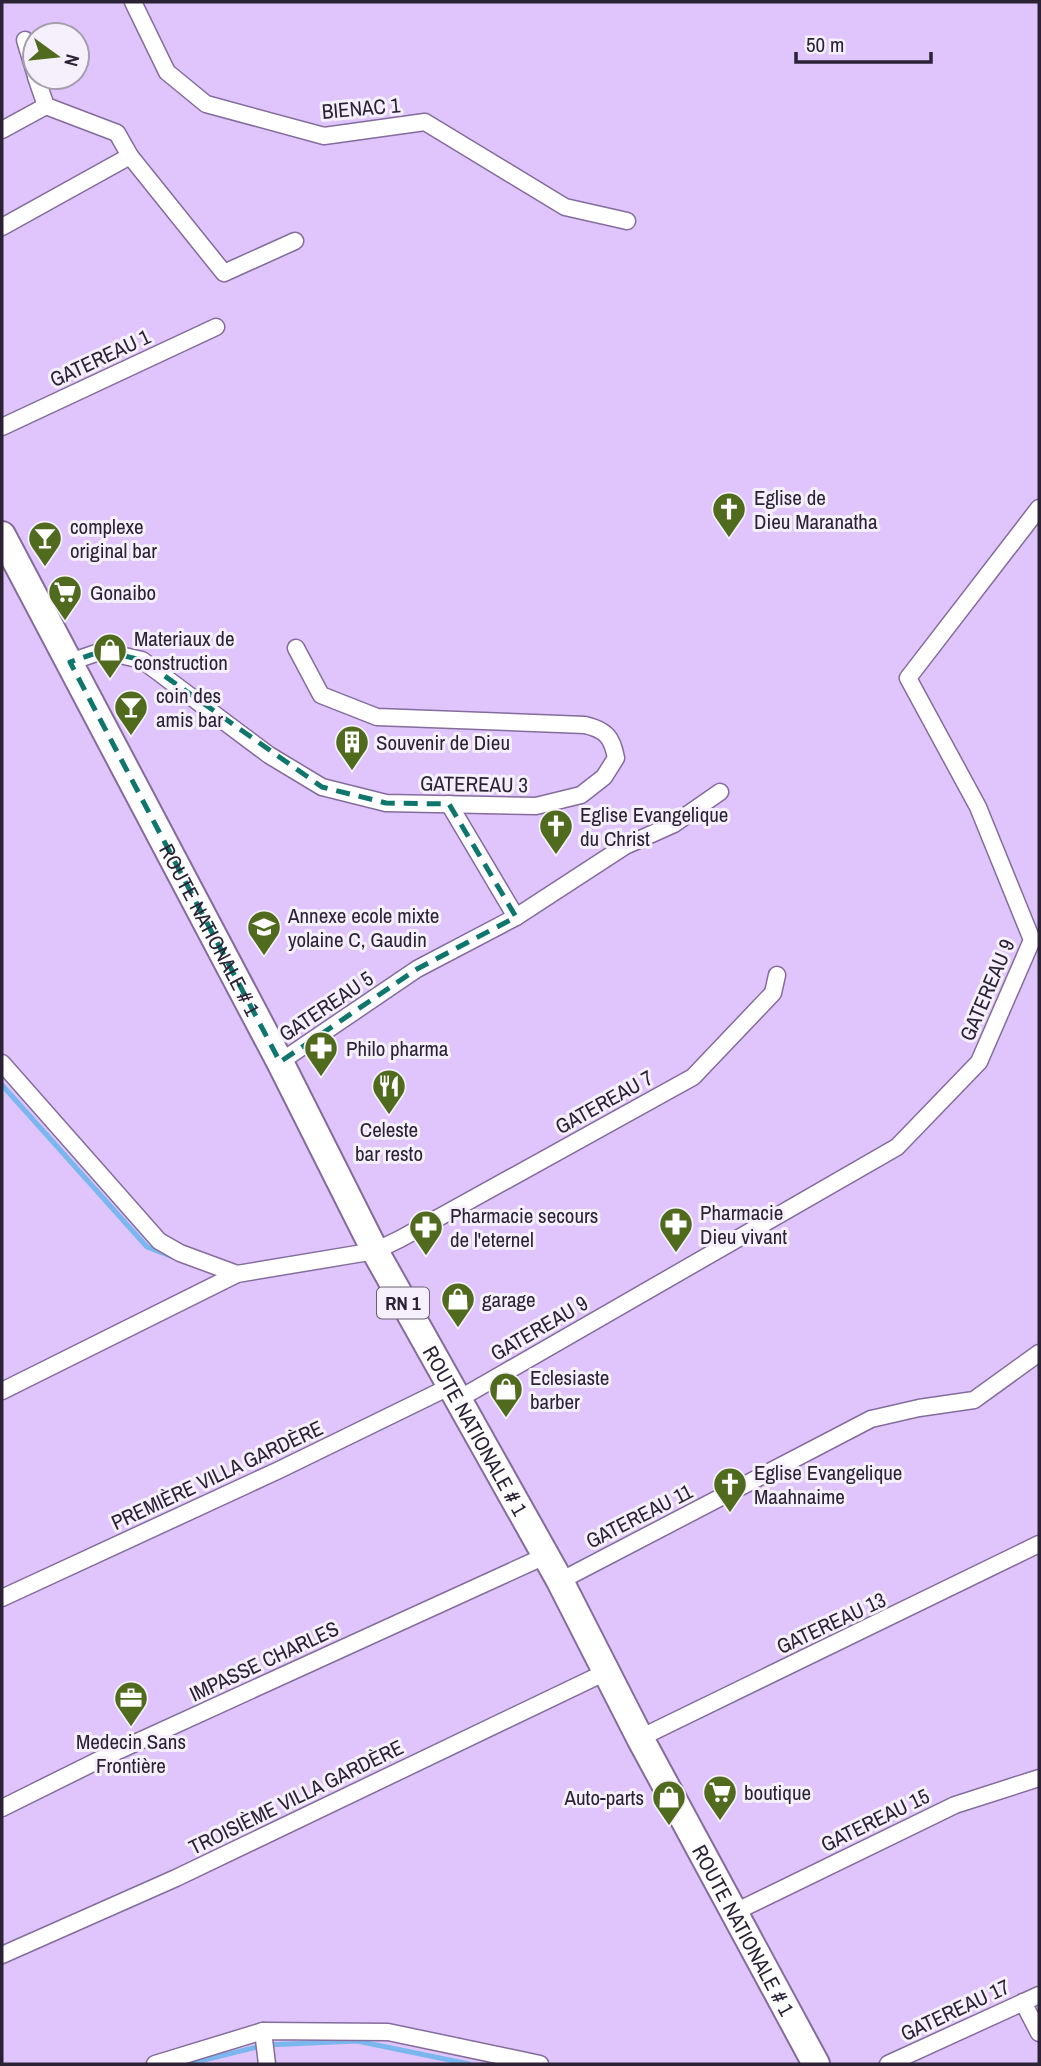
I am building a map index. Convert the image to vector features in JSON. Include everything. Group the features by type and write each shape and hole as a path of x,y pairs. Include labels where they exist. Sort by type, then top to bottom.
{"main road":[{"name":"ROUTE NATIONALE # 1","path":"2,535 280,1062 375,1251 560,1581 640,1738 816,2064"}],"street":[{"name":"BIENAC 1","path":"133,2 167,72 206,104 324,136 425,122 565,208 627,221"},
{"path":"41,91 46,106"},
{"path":"2,130 46,106 117,133 130,156 224,273 295,241"},
{"path":"2,227 130,156"},
{"name":"GATEREAU 1","path":"2,427 216,327"},
{"name":"GATEREAU 9","path":"453,1393 897,1147 979,1062 1032,940 978,807 908,678 1039,508"},
{"name":"GATEREAU 3","path":"70,662 102,651 142,660 193,701 269,755 322,787 386,803 536,806 581,795 604,777 616,758 613,741 602,729 585,725 377,717 321,695 296,648"},
{"name":"GATEREAU 5","path":"280,1062 417,969 516,917 625,846 674,824 720,792"},
{"path":"449,804 516,917"},
{"name":"GATEREAU 7","path":"237,1274 375,1251 693,1077 773,993 777,975"},
{"path":"2,1063 159,1241 180,1254 237,1274"},
{"path":"2,1391 237,1274"},
{"name":"GATEREAU 11","path":"560,1581 871,1419 919,1408 974,1400 1039,1353"},
{"name":"PREMIÈRE VILLA GARDÈRE","path":"2,1598 453,1393"},
{"name":"GATEREAU 13","path":"640,1738 1039,1544"},
{"name":"IMPASSE CHARLES","path":"2,1808 111,1754 545,1556"},
{"name":"TROISIÈME VILLA GARDÈRE","path":"2,1955 176,1878 606,1672"},
{"name":"GATEREAU 15","path":"733,1913 955,1805 1039,1778"},
{"name":"GATEREAU 17","path":"888,2064 1039,1995"},
{"path":"1023,2002 1039,2033"},
{"path":"263,2031 267,2064"},
{"path":"155,2064 263,2031 388,2032 540,2064"}],"highlighted area":[{"path":"102,651 142,660 322,787 386,803 449,804 516,917 417,969 280,1062 70,662"}],"waterway":[{"path":"2,1085 147,1247 173,1257"},
{"path":"188,2064 265,2045 357,2041 469,2064"}],"place":[{"name":"Eglise de Dieu Maranatha","path":"729,539"},
{"name":"complexe original bar","path":"45,568"},
{"name":"Gonaibo","path":"65,622"},
{"name":"Materiaux de construction","path":"110,680"},
{"name":"coin des amis bar","path":"131,737"},
{"name":"Souvenir de Dieu","path":"352,772"},
{"name":"Eglise Evangelique du Christ","path":"556,856"},
{"name":"Annexe ecole mixte yolaine C, Gaudin","path":"264,957"},
{"name":"Philo pharma","path":"321,1078"},
{"name":"Celeste bar resto","path":"389,1116"},
{"name":"Pharmacie Dieu vivant","path":"676,1254"},
{"name":"Pharmacie secours de l'eternel","path":"426,1257"},
{"name":"garage","path":"458,1329"},
{"name":"Eclesiaste barber","path":"506,1419"},
{"name":"Eglise Evangelique Maahnaime","path":"730,1514"},
{"name":"Medecin Sans Frontière","path":"131,1728"},
{"name":"boutique","path":"720,1822"},
{"name":"Auto-parts","path":"669,1827"}]}
